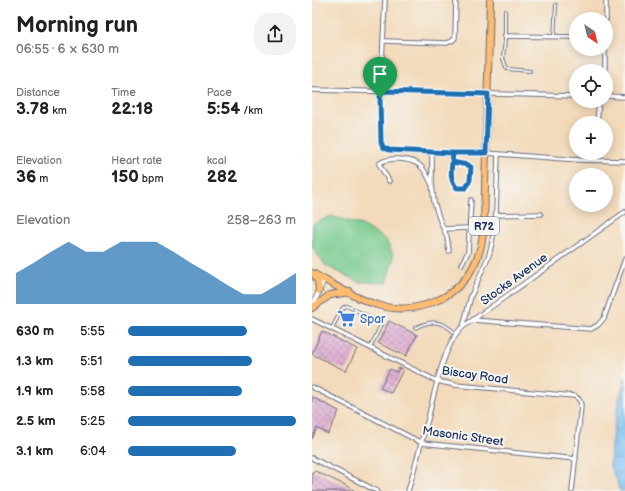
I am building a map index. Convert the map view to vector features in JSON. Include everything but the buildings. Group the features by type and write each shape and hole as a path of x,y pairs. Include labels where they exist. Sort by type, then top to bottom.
{"main road":[{"name":"R72","path":"313,274 380,306 415,308 431,303 454,290 462,282 474,265 481,248 483,237 490,0"},
{"path":"313,274 319,291"},
{"path":"312,308 330,295 350,292"}],"street":[{"path":"385,0 380,113 381,142 383,147 389,150 432,153 486,153 569,158"},
{"path":"384,41 447,43 452,41 455,38 456,0"},
{"path":"606,0 606,12"},
{"path":"504,36 569,37"},
{"path":"312,90 569,96"},
{"path":"613,96 625,97"},
{"path":"432,153 432,184 436,210 447,237 450,251"},
{"path":"463,327 471,296 492,242 496,215 498,154"},
{"path":"389,181 380,164 388,159 415,162 420,166 432,184"},
{"path":"596,160 625,161"},
{"path":"461,264 468,252 471,200"},
{"name":"Stocks Avenue","path":"408,491 438,381 451,343 456,334 463,327 625,212"},
{"path":"496,215 541,214"},
{"path":"444,229 469,228"},
{"path":"473,320 591,329 602,321 607,313 625,259"},
{"path":"312,308 324,279"},
{"name":"Biscay Road","path":"312,319 438,381 455,385 578,397 581,406 576,459"},
{"name":"Masonic Street","path":"312,388 422,443 576,459"},
{"path":"312,458 377,491"},
{"path":"572,491 576,459"}],"lane":[{"path":"554,37 556,6"},
{"path":"505,11 505,40 503,58 506,67 511,70 530,71"},
{"path":"452,162 471,167 470,180 465,189 457,188 453,183 452,162 453,153"},
{"path":"332,329 342,309 347,306 380,322 381,324 370,348"},
{"path":"415,328 426,323 440,323 447,325 456,334"}],"green space":[{"path":"331,216 362,225 386,240 394,257 386,283 359,282 326,266 312,247 313,224"}],"water":[{"path":"625,378 625,491 620,491 610,467 611,444 618,404"}],"place":[{"name":"Spar","path":"347,319"}],"route":[{"path":"380,98 381,142 383,147 389,150 453,153 452,162 468,165 472,169 468,186 465,189 457,188 453,183 452,179 452,162 453,153 486,153 488,94 382,91 380,98"}]}
